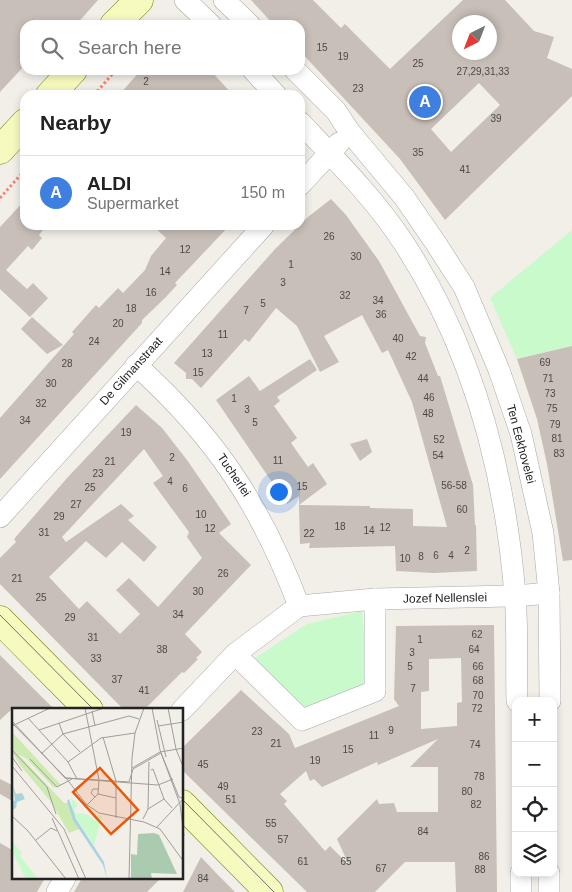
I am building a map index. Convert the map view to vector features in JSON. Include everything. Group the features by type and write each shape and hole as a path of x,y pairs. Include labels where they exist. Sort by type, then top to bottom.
{"street":[{"path":"185,0 205,20"},
{"path":"219,20 220,16 237,12"},
{"path":"55,90 68,75"},
{"path":"257,75 271,90"},
{"name":"Ten Eekhovelei","path":"300,75 336,111 349,131 404,197 468,295 499,370 521,434 544,533 549,593 550,697"},
{"path":"305,127 368,196 404,244 440,306 469,374 488,432 500,481 516,596 517,697"},
{"path":"0,150 20,128"},
{"path":"305,179 349,131"},
{"name":"De Gilmanstraat","path":"0,517 259,230"},
{"path":"440,306 468,295"},
{"name":"Tucherlei","path":"136,365 168,394 212,442 253,503 284,567 299,606"},
{"path":"516,596 549,593"},
{"name":"Jozef Nellenslei","path":"299,606 375,600 516,596"},
{"path":"235,654 302,720 375,691 375,600"},
{"path":"184,708 235,654 299,606"},
{"path":"0,620 86,708"},
{"path":"184,806 269,892"},
{"path":"521,877 521,892"},
{"path":"549,877 549,892"},
{"path":"57,892 64,880"}],"path":[{"path":"98,90 112,75"},
{"path":"0,198 20,176"}],"green space":[{"path":"572,230 572,346 517,359 490,298"},
{"path":"362,611 368,685 303,709 255,658 307,624"}],"building":[{"path":"0,0 98,0 80,20 20,20 20,70 0,92"},
{"path":"251,0 313,0 341,28 345,24 390,69 463,0 505,0 534,31 554,37 547,58 572,69 572,96 445,220 400,159 305,56 305,20 269,20","holes":["479,83 500,105 451,152 431,129"]},
{"path":"137,75 215,75 228,90 123,90"},
{"path":"331,199 346,215 379,261 420,336 426,337 425,343 438,376 440,376 473,485 477,571 434,573 396,571 395,546 309,548 310,543 300,544 299,505 413,509 413,526 447,527 412,402 388,350 382,353 362,315 324,336 339,362 320,372 297,326 276,308 249,342 245,339 201,388 192,379 186,379 186,373 174,363 276,248 295,230 305,230 305,220"},
{"path":"20,205 20,230 43,230 39,235 42,238 32,250 28,246 6,270 27,289 33,283 48,298 30,317 0,289 0,227"},
{"path":"157,230 225,230 175,283 177,285 142,320 142,323 0,479 0,418 74,334 72,332 96,305 99,308 118,288 123,293 145,270 151,256 166,238"},
{"path":"32,317 63,345 47,354 21,329"},
{"path":"572,346 572,560 563,561 547,464 537,419 517,359"},
{"path":"310,359 317,370 277,397 280,401 274,406 297,438 291,443 308,467 313,463 327,484 299,505 299,496 287,504 216,400 249,376 260,391"},
{"path":"136,405 162,428 187,460 231,524 219,533 251,565 185,634 202,652 196,658 198,659 184,673 182,672 146,708 122,708 0,584 0,558 16,542 14,539 68,477","holes":["144,449 163,476 153,483 189,532 187,537 202,558 158,607 129,578 116,590 140,614 120,634 87,601 79,609 49,577 86,541 106,558 122,542 144,562 157,547 128,520 134,516 121,504 66,542 62,537"]},
{"path":"367,439 372,452 360,461 350,444"},
{"path":"494,625 497,892 456,892 455,862 405,862 375,892 307,892 184,772 184,746 241,690 289,734 295,748 399,706 394,699 396,626","holes":["461,658 462,702 457,703 457,726 421,729 421,692 429,691 429,659","438,739 410,767 438,767 438,812 397,812 394,803 379,804 377,799 337,839 349,865 330,846 325,851 284,804 287,801 280,794 306,771 310,781 314,779 322,787 377,762 378,765"]},
{"path":"0,655 53,708 12,708 0,720"},
{"path":"0,779 12,785 12,801 0,794"},
{"path":"0,843 12,850 12,880 44,880 37,892 0,892"},
{"path":"201,857 217,874 235,892 183,892"},
{"path":"81,880 159,880 147,892 74,892"}],"tram line":[{"path":"0,615 92,708"},
{"path":"184,801 274,892"}],"place":[{"name":"ALDI","path":"425,102"}]}
